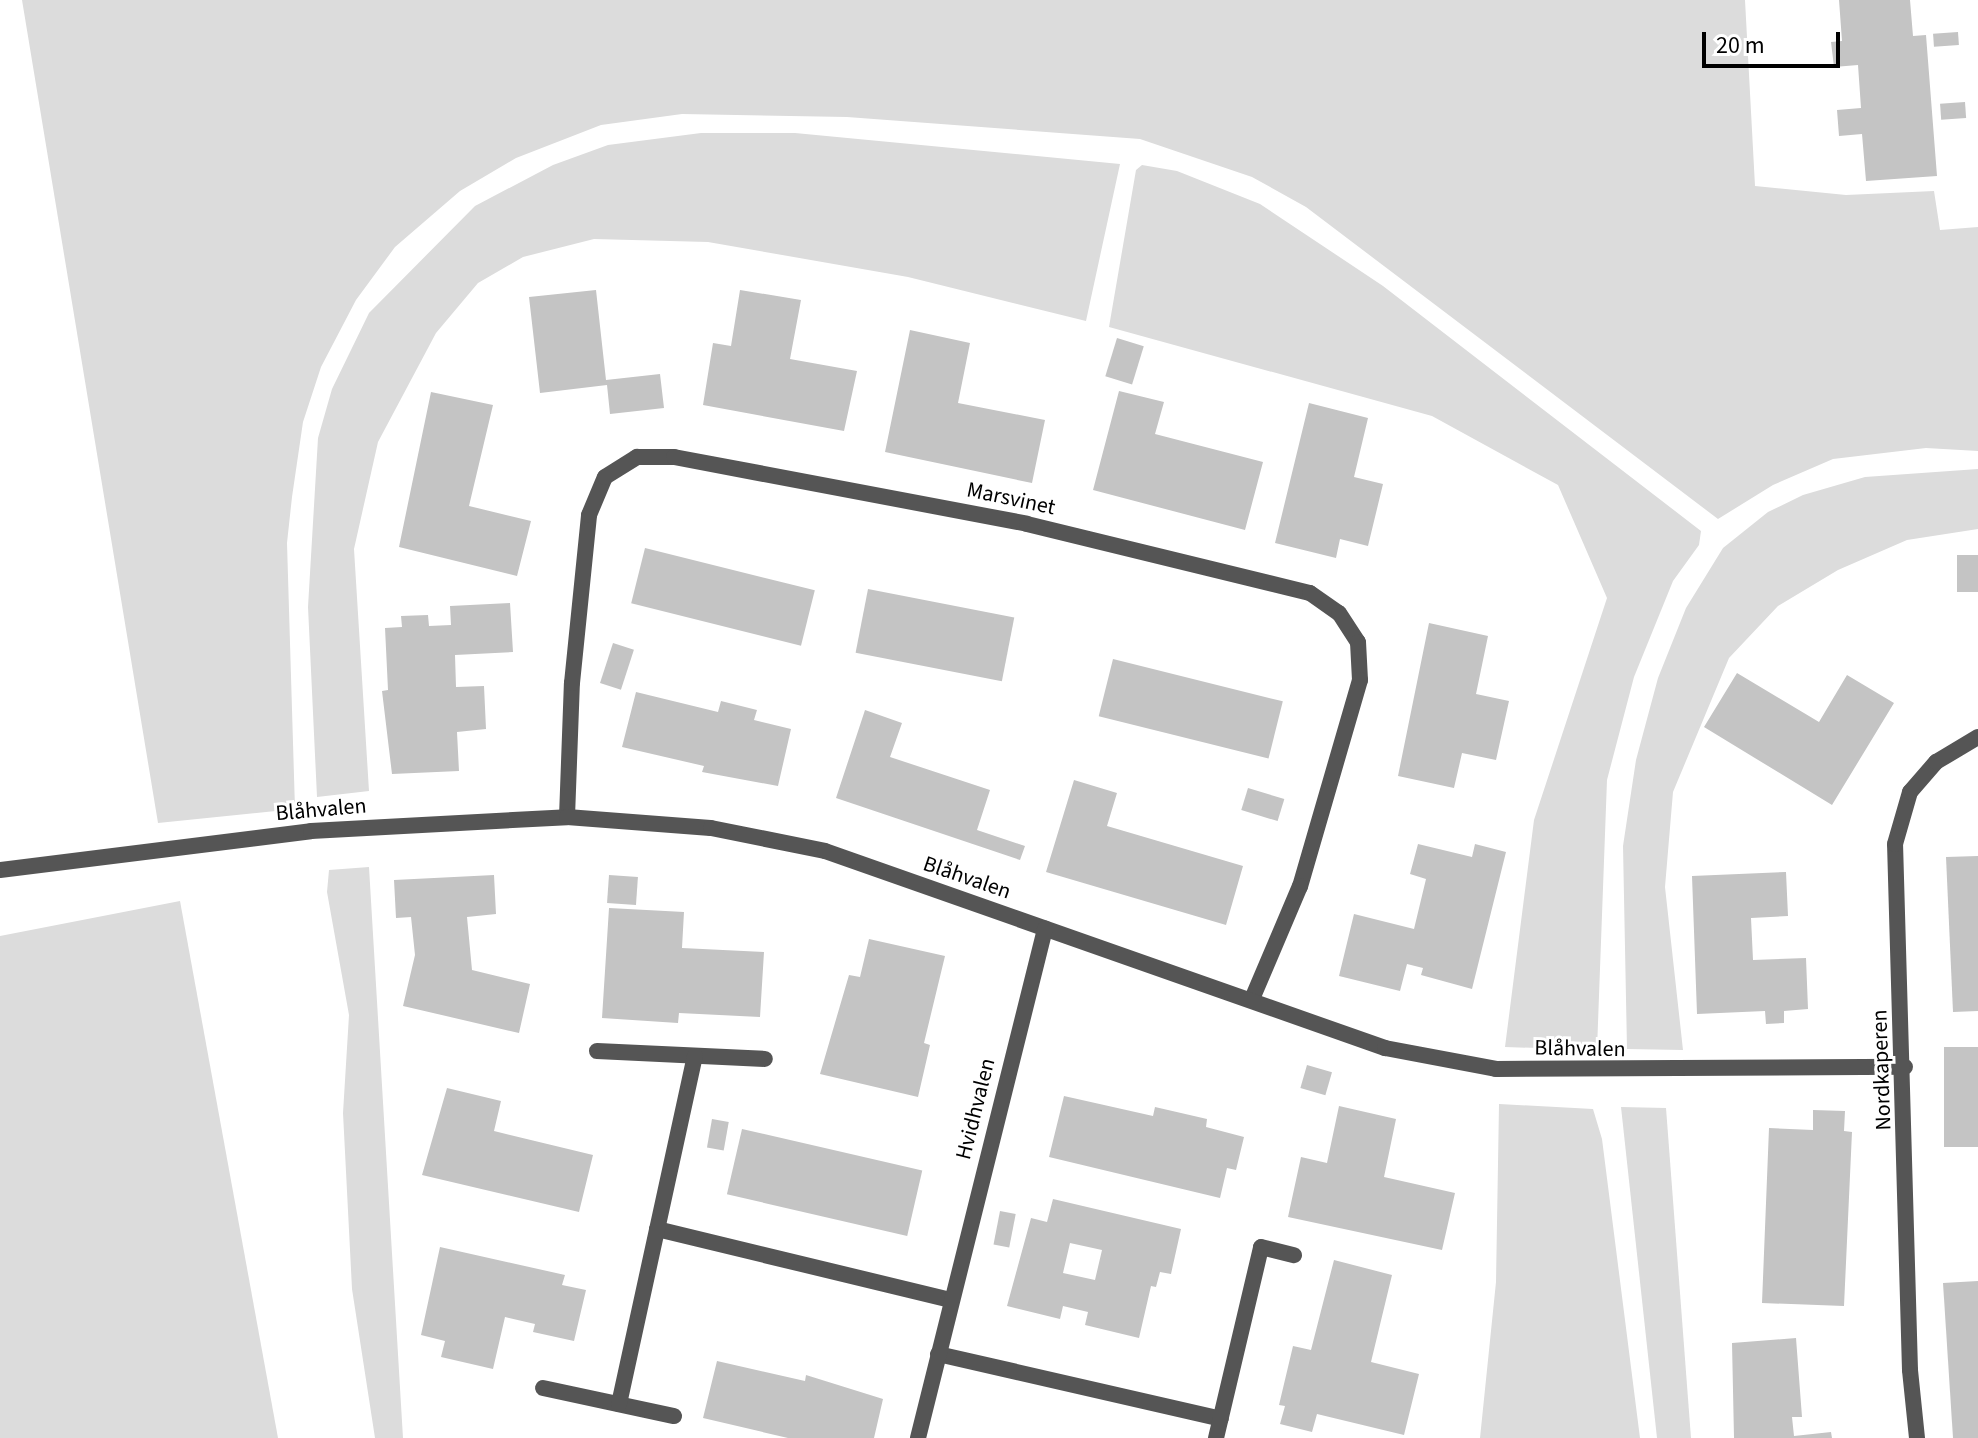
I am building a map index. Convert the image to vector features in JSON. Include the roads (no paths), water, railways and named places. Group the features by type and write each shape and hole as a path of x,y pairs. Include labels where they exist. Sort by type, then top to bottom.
{"street":[{"name":"Marsvinet","path":"567,817 572,683 589,515 605,477 637,457 674,457 1027,524 1310,593 1339,613 1358,642 1360,680 1300,886 1252,999"},
{"name":"Nordkaperen","path":"1917,1438 1910,1370 1905,1067 1895,844 1910,792 1936,762 1978,737"},
{"name":"Blåhvalen","path":"0,870 311,831 567,817 711,828 825,851 1385,1048 1496,1069 1905,1067"},
{"name":"Hvidhvalen","path":"918,1438 1045,929"},
{"path":"597,1051 765,1059"},
{"path":"619,1404 695,1056"},
{"path":"657,1229 951,1300"},
{"path":"1216,1438 1261,1247 1294,1255"},
{"path":"938,1354 1221,1419"},
{"path":"543,1388 674,1416"}]}
